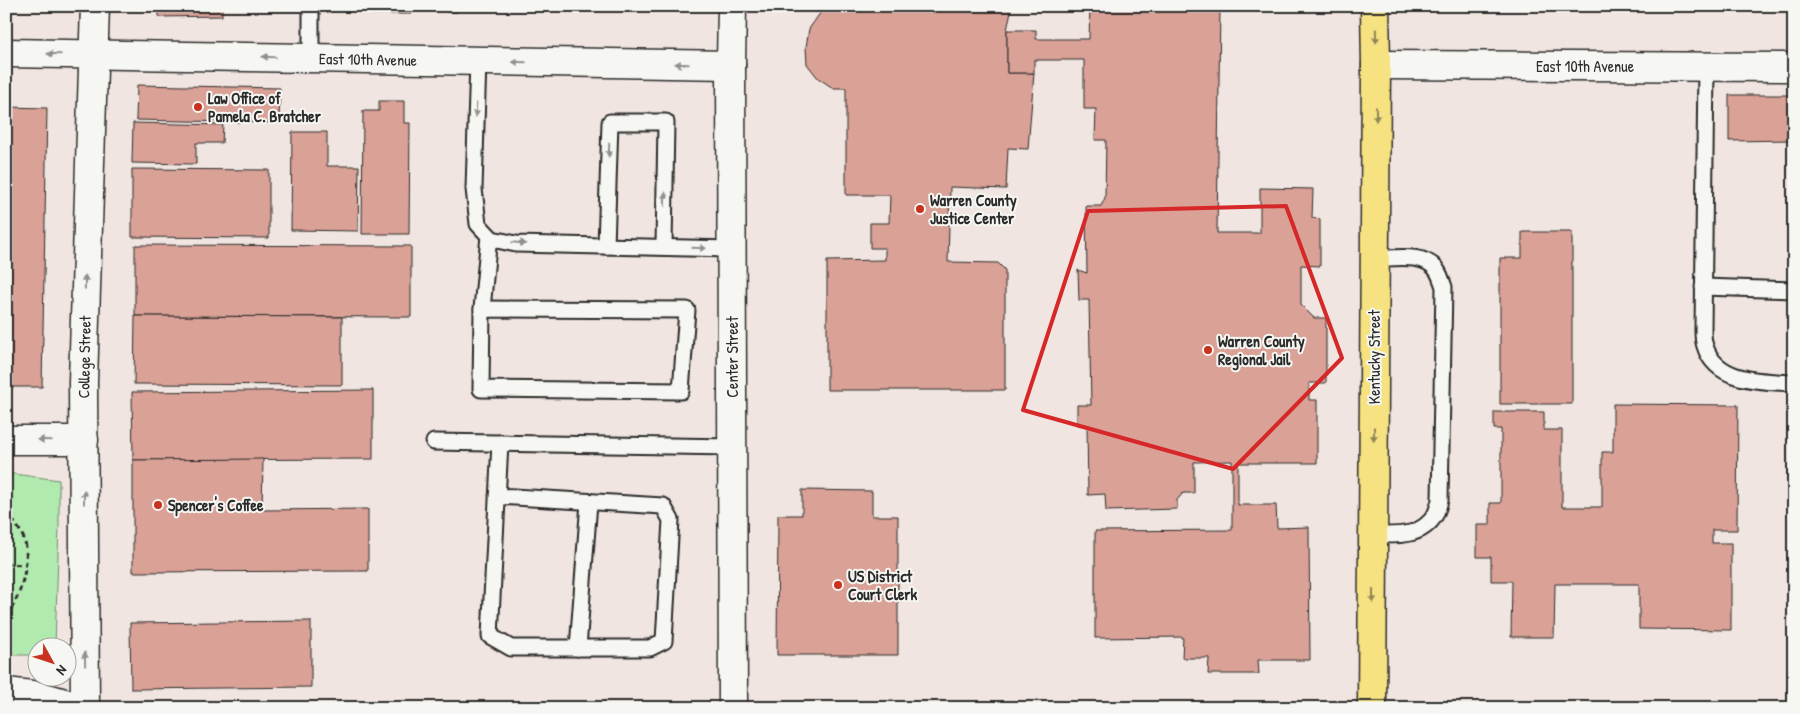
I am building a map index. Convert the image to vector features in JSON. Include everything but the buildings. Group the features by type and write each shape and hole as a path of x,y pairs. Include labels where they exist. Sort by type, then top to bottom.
{"main road":[{"name":"Kentucky Street","path":"1372,708 1375,6"}],"street":[{"name":"College Street","path":"83,708 83,382 91,103 95,54 95,6"},
{"name":"Center Street","path":"732,6 733,708"},
{"name":"East 10th Avenue","path":"6,53 731,65"},
{"name":"East 10th Avenue","path":"1376,65 1794,67"},
{"path":"6,440 84,440"},
{"path":"6,692 40,696 83,708"}],"lane":[{"path":"311,6 311,58"},
{"path":"478,61 474,189 478,224 492,239 516,244 731,249"},
{"path":"1706,66 1702,330 1705,346 1712,361 1730,374 1750,380 1794,383"},
{"path":"606,246 610,122 666,122 664,247"},
{"path":"482,309 687,310 681,390 481,390 482,309 489,236"},
{"path":"1373,535 1408,535 1422,528 1435,515 1440,500 1444,287 1438,271 1427,262 1414,258 1375,259"},
{"path":"1703,287 1794,290"},
{"path":"434,442 732,447"},
{"path":"497,496 663,506 671,520 664,641 650,648 511,648 490,636 497,496 500,444"},
{"path":"578,648 589,502"}],"path":[{"path":"6,513 14,520 25,542 26,565 20,588 6,616"},
{"path":"6,564 26,565"}],"highlighted area":[{"path":"1286,206 1342,358 1233,469 1023,410 1088,211"}],"green space":[{"path":"6,473 59,480 55,636 28,636 28,655 6,655"}],"place":[{"name":"Law Office of Pamela C. Bratcher","path":"198,107"},
{"name":"Warren County Justice Center","path":"920,209"},
{"name":"Warren County Regional Jail","path":"1208,350"},
{"name":"Spencer's Coffee","path":"158,505"},
{"name":"US District Court Clerk","path":"838,585"}]}
